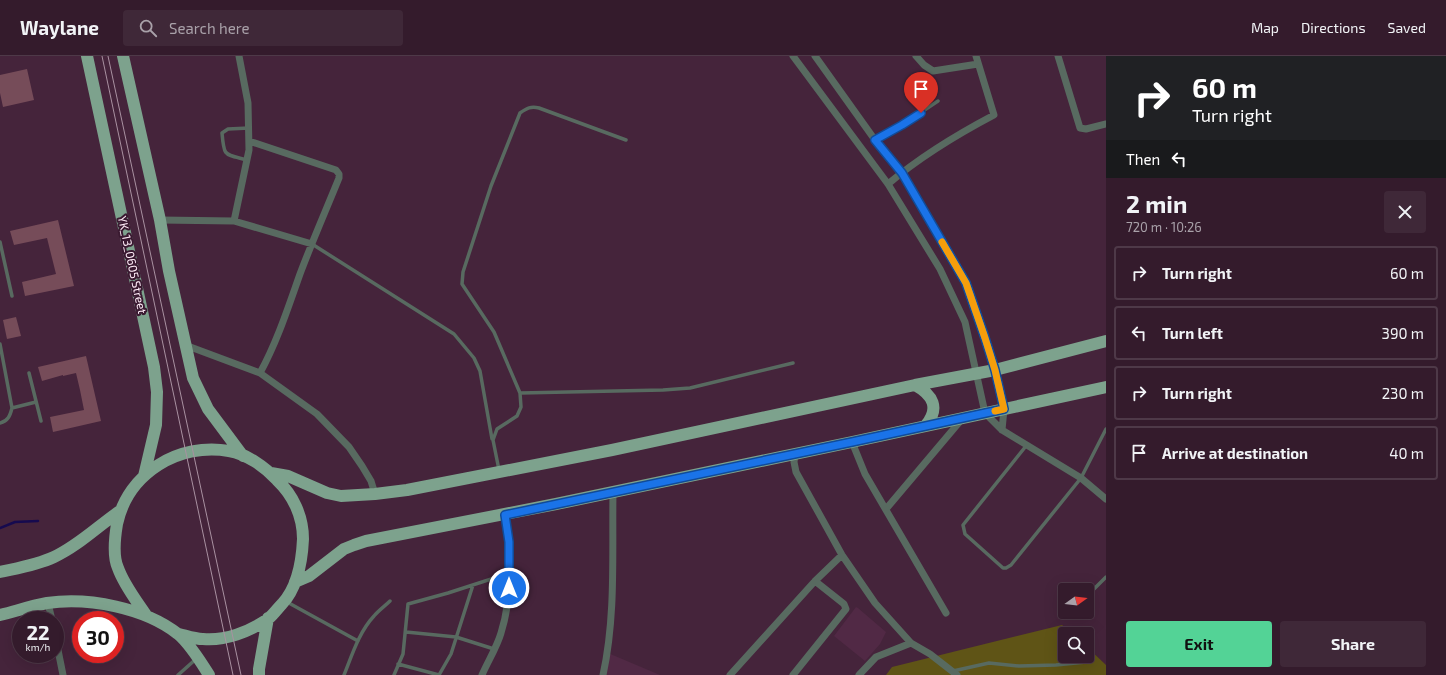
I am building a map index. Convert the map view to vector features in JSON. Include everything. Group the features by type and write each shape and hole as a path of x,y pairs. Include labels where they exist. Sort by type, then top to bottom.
{"main road":[{"name":"YK_13_0605 Street","path":"87,56 154,367 156,425 144,476"},
{"path":"123,56 160,220 169,271 193,378 208,409 243,456"},
{"path":"271,473 288,476 327,493 341,496 407,490 612,450 915,385 995,370 1106,341"},
{"path":"915,385 925,391 932,401 934,414 926,426"},
{"path":"295,582 309,576 332,558 354,545 415,531 505,515 962,419 1106,387"},
{"path":"0,615 48,603 99,603 146,615 179,634 202,639 225,638 233,636 268,618 285,601 295,582 302,557 303,534 298,511 287,490 271,473 258,463 230,451 193,450 163,461 144,476 130,492 120,511 114,539 117,567 130,592 146,615"},
{"path":"0,572 54,557 120,511"},
{"path":"259,675 268,618"},
{"path":"179,634 198,657 209,675"}],"street":[{"path":"234,221 249,150 248,103 239,56"},
{"path":"793,56 888,184 940,269 965,322 985,413 1002,430 1026,446 1081,478 1106,499"},
{"path":"815,56 875,140 902,173 966,283 995,370 1004,409 1002,430"},
{"path":"916,56 924,65 933,71 978,64"},
{"path":"888,184 954,137 994,115 976,56"},
{"path":"1058,56 1080,128 1086,129 1106,124"},
{"path":"249,141 336,170 339,174 339,178 276,339 260,373"},
{"path":"160,220 234,221 312,244"},
{"path":"185,345 260,373 317,414 349,447 371,481 376,494"},
{"path":"886,509 962,419"},
{"path":"852,442 865,474 946,613"},
{"path":"795,454 794,462 796,472 842,555 875,603 911,643 930,654 954,673"},
{"path":"603,675 608,653 612,621 613,492"},
{"path":"482,675 500,635 507,612 510,573 509,542 505,515"},
{"path":"730,675 816,581 842,555"},
{"path":"793,675 846,609 844,604 816,581"},
{"path":"48,603 50,611"},
{"path":"859,675 876,656 911,643"},
{"path":"61,663 63,675"}],"lane":[{"path":"875,140 902,125 938,101"},
{"path":"493,440 497,429 517,416 521,407 520,393 494,332 462,284 463,272 476,231 509,139 520,113 532,106 540,108 626,140"},
{"path":"247,160 228,155 224,150 222,133 228,129 249,128"},
{"path":"0,242 2,259 12,296"},
{"path":"312,244 454,334 474,358 480,371 500,471"},
{"path":"0,344 12,408 9,418 5,422 0,423"},
{"path":"520,393 663,390 690,388 793,363"},
{"path":"29,373 41,421"},
{"path":"12,408 36,402"},
{"path":"1026,446 963,525 965,534 1003,568 1011,565 1081,478 1106,429"},
{"path":"394,675 403,654 408,604 510,573"},
{"path":"1094,589 1106,577"},
{"path":"398,664 439,675 451,654 473,585"},
{"path":"285,601 358,641"},
{"path":"344,675 358,641 374,616 390,601"},
{"path":"406,632 456,637 494,649"},
{"path":"181,674 198,657"},
{"path":"954,673 989,663 1019,666 1076,663"}],"shaded area":[{"path":"856,607 886,632 880,644 865,661 834,636"},
{"path":"1062,625 1064,627 1058,627 1058,663 1094,663 1094,654 1106,665 1106,675 886,675 892,667"},
{"path":"608,653 660,675 603,675"}],"building":[{"path":"27,69 34,100 3,107 0,93 0,75"},
{"path":"58,220 74,286 25,296 22,282 56,274 47,238 14,245 10,231"},
{"path":"16,317 21,336 7,339 3,320"},
{"path":"86,356 101,421 53,432 50,417 84,410 80,390 76,373 42,381 38,367"}],"waterway":[{"path":"0,528 15,522 38,521"}],"tram line":[{"path":"102,56 233,675"},
{"path":"108,56 241,675"}],"slow traffic":[{"path":"942,242 966,283 985,338 995,370 1004,409 995,411"}],"route":[{"path":"509,588 509,542 505,515 1004,409 995,370 966,283 902,173 875,140 921,113"}]}
